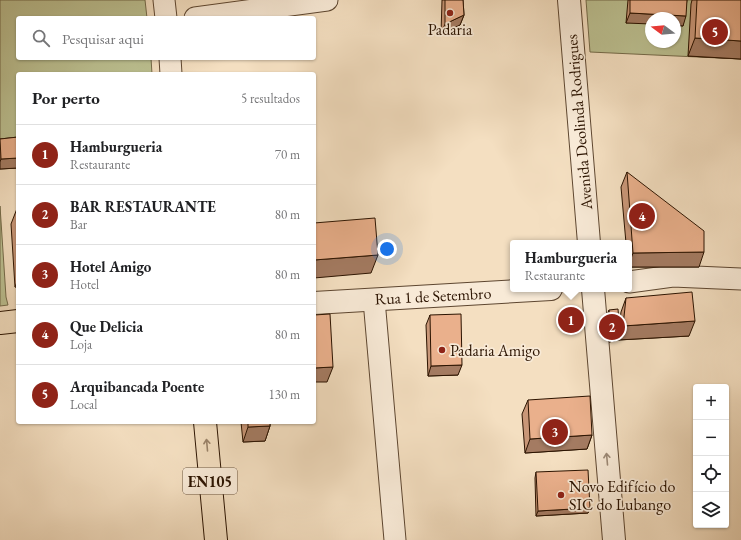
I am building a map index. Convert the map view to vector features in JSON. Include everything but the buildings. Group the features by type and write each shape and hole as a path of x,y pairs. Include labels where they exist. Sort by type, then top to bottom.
{"main road":[{"path":"0,323 16,321"},
{"name":"EN105","path":"205,424 216,540"}],"street":[{"path":"164,0 166,16"},
{"name":"Avenida Deolinda Rodrigues","path":"569,0 589,240"},
{"path":"209,16 314,1"},
{"path":"170,60 172,72"},
{"path":"632,282 672,276 741,279"},
{"name":"Rua 1 de Setembro","path":"316,303 510,292"},
{"path":"593,292 614,540"},
{"path":"374,300 395,540"}],"green space":[{"path":"0,0 145,0 147,16 16,16 16,60 151,60 152,72 16,72 16,147 0,149"},
{"path":"586,0 741,0 741,59 590,52"},
{"path":"0,206 6,297 8,305 0,306"}],"place":[{"name":"Padaria","path":"450,13"},
{"name":"Arquibancada Poente","path":"715,32"},
{"name":"Que Delicia","path":"642,216"},
{"name":"Hamburgueria","path":"571,320"},
{"name":"BAR RESTAURANTE","path":"612,327"},
{"name":"Padaria Amigo","path":"442,350"},
{"name":"Hotel Amigo","path":"555,432"},
{"name":"Novo Edifício do SIC do Lubango","path":"561,495"}]}
